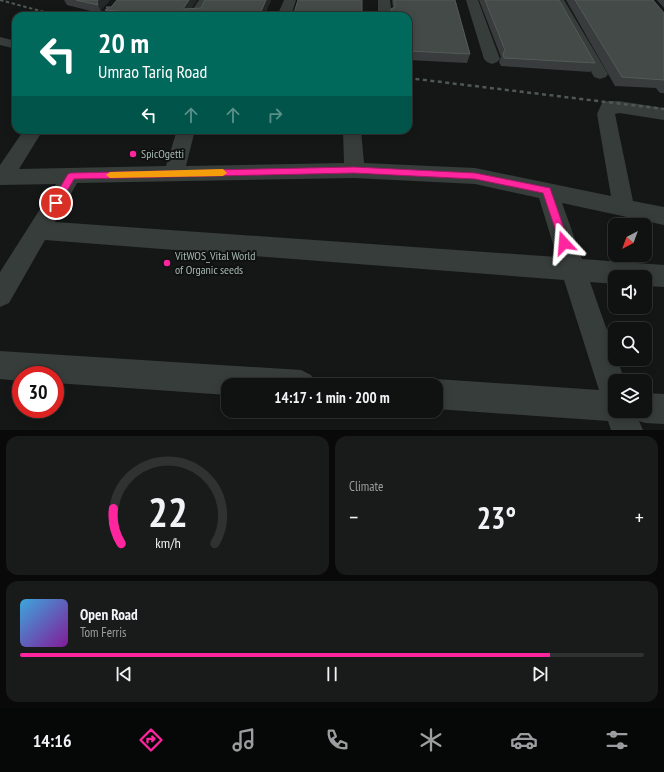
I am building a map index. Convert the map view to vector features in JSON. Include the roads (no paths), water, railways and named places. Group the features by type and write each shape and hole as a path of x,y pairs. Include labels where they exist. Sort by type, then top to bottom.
{"street":[{"path":"198,12 205,0"},
{"path":"286,12 290,0"},
{"path":"384,0 385,12"},
{"path":"472,0 492,59"},
{"path":"558,0 600,74"},
{"path":"0,41 12,44"},
{"path":"624,208 606,114 608,107 619,107 664,114"},
{"path":"2,177 31,134"},
{"path":"174,174 185,134"},
{"path":"352,134 354,170"},
{"path":"2,177 354,170 475,176 664,216"},
{"path":"0,295 71,176"},
{"path":"547,191 608,374"},
{"path":"40,230 664,276"},
{"path":"0,365 221,380"},
{"path":"443,394 608,406"},
{"path":"652,408 664,409"},
{"path":"623,418 627,430"}],"railway":[{"path":"0,0 44,12"},
{"path":"412,78 664,109"}],"place":[{"name":"SpicOgetti","path":"133,154"},
{"name":"VitWOS_Vital World of Organic seeds","path":"167,263"}]}
